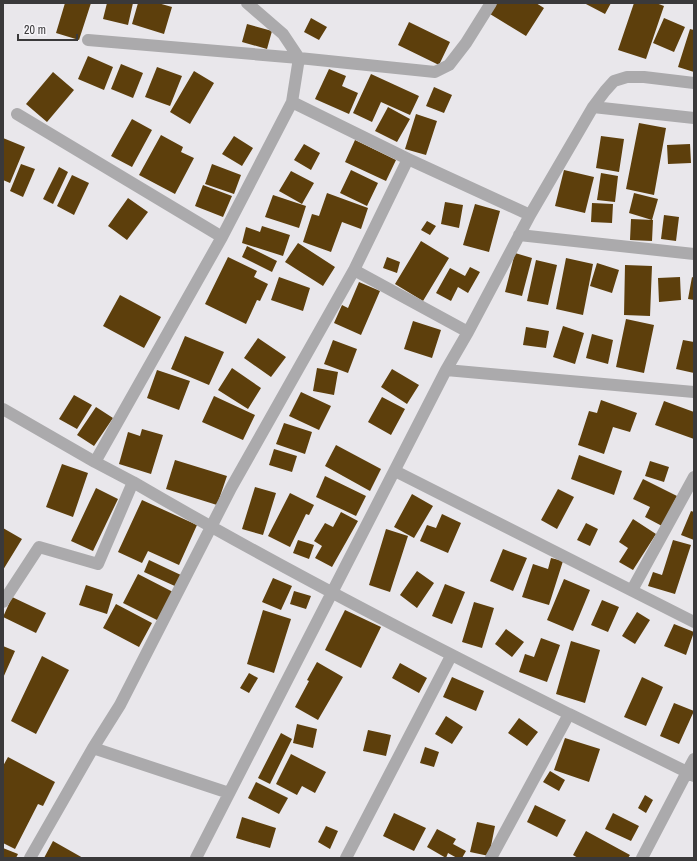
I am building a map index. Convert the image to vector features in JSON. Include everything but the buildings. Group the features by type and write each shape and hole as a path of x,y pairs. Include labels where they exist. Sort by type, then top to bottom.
{"street":[{"path":"95,462 222,236 292,102 299,58 283,34 247,3"},
{"path":"88,40 299,58 435,72 448,65 466,43 491,3"},
{"path":"196,858 446,370 468,332 530,215 593,107 614,81 627,77 644,77 694,83"},
{"path":"292,102 408,159 530,215"},
{"path":"593,107 694,118"},
{"path":"17,114 222,236"},
{"path":"30,858 93,748 120,705 212,528 231,488 354,270 408,159"},
{"path":"519,235 694,254"},
{"path":"354,270 468,332"},
{"path":"446,370 694,392"},
{"path":"3,409 212,528 451,656 690,774"},
{"path":"395,471 694,622"},
{"path":"632,590 694,477"},
{"path":"3,602 39,547 98,564 133,482"},
{"path":"346,858 451,656"},
{"path":"491,858 569,714"},
{"path":"93,748 229,794"},
{"path":"642,858 690,774 694,759"}]}
